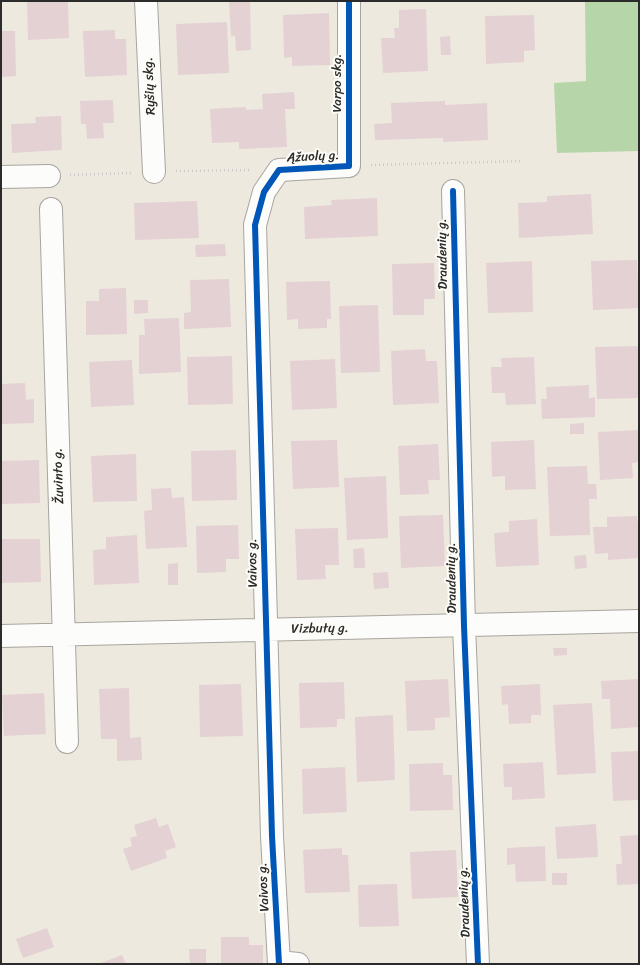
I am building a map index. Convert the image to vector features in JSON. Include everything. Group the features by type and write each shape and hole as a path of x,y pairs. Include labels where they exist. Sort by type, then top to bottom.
{"street":[{"name":"Ryšių skg.","path":"146,1 154,172"},
{"name":"Varpo skg.","path":"348,1 348,166"},
{"name":"Ąžuolų g.","path":"279,170 348,166"},
{"name":"Vaivos g.","path":"279,170 264,192 255,226 272,836 285,963"},
{"path":"1,177 49,176"},
{"name":"Draudenių g.","path":"453,191 464,626 478,964"},
{"name":"Žuvinto g.","path":"51,209 67,742"},
{"name":"Vizbutų g.","path":"1,636 639,621"}],"green space":[{"path":"585,1 639,1 639,151 557,153 554,83 586,81"}],"building":[{"path":"27,1 68,1 69,38 28,40"},
{"path":"229,1 250,1 251,50 236,51 235,36 231,36"},
{"path":"426,9 428,71 383,73 381,38 395,38 394,28 399,28 399,10"},
{"path":"329,13 330,65 292,66 292,57 284,58 283,15"},
{"path":"534,15 535,50 524,51 524,62 486,64 485,16"},
{"path":"227,22 229,73 178,75 176,24"},
{"path":"115,30 115,39 126,39 127,75 85,77 83,31"},
{"path":"1,31 15,31 16,76 1,77"},
{"path":"450,36 451,55 441,55 440,37"},
{"path":"294,92 295,109 285,109 287,147 239,149 239,142 212,143 210,109 246,107 246,110 263,109 262,94"},
{"path":"113,100 114,123 103,123 104,138 87,139 86,124 81,124 80,101"},
{"path":"445,101 445,105 487,103 488,140 443,142 443,138 375,140 374,124 392,123 391,103"},
{"path":"61,116 62,150 12,153 11,124 36,123 35,117"},
{"path":"591,194 593,234 519,238 518,203 547,202 547,196"},
{"path":"377,198 378,236 305,239 304,207 332,205 331,200"},
{"path":"197,201 199,238 135,240 134,203"},
{"path":"225,244 226,256 196,257 195,245"},
{"path":"637,260 639,308 593,310 591,261"},
{"path":"532,261 533,312 488,313 486,263"},
{"path":"434,263 435,299 424,299 424,315 393,315 392,264"},
{"path":"229,279 231,327 184,329 184,313 191,312 190,280"},
{"path":"330,281 331,319 327,319 327,328 298,329 298,319 287,320 286,282"},
{"path":"126,288 127,334 86,335 86,301 99,301 99,289"},
{"path":"134,300 148,300 148,313 134,314"},
{"path":"378,305 380,372 341,373 339,306"},
{"path":"179,318 181,372 139,374 139,335 145,335 144,319"},
{"path":"639,346 639,398 597,399 595,347"},
{"path":"425,349 426,361 437,361 439,403 393,405 391,351"},
{"path":"232,356 233,404 188,405 187,357"},
{"path":"534,357 536,404 506,405 505,393 492,393 491,367 502,367 501,358"},
{"path":"335,359 337,408 292,410 290,361"},
{"path":"132,360 134,405 91,407 89,362"},
{"path":"25,383 26,400 34,399 34,423 1,424 1,384"},
{"path":"589,385 589,398 595,397 595,417 542,419 541,399 547,399 546,387"},
{"path":"584,423 584,434 570,434 570,424"},
{"path":"639,430 639,462 632,463 633,478 600,480 598,432"},
{"path":"337,440 339,487 293,489 291,441"},
{"path":"534,440 536,489 505,490 505,476 492,477 491,442"},
{"path":"438,444 440,480 428,480 429,494 400,495 398,446"},
{"path":"236,450 237,500 192,501 191,451"},
{"path":"136,454 137,501 93,502 91,456"},
{"path":"39,460 40,503 1,504 1,461"},
{"path":"587,466 588,484 596,484 597,499 589,499 590,535 550,536 547,467"},
{"path":"386,476 388,538 347,540 344,478"},
{"path":"171,488 172,498 184,497 187,547 146,549 144,511 152,510 151,489"},
{"path":"443,515 445,566 401,568 399,516"},
{"path":"637,516 637,521 639,521 639,558 608,560 608,553 595,554 593,527 607,527 607,517"},
{"path":"537,519 539,565 496,567 494,533 509,532 509,521"},
{"path":"238,525 239,559 226,559 226,572 197,573 196,526"},
{"path":"338,528 339,565 325,565 326,579 297,580 295,529"},
{"path":"137,535 139,583 94,585 93,550 106,549 106,537"},
{"path":"1,539 40,539 41,582 1,583"},
{"path":"364,548 365,568 354,568 353,549"},
{"path":"586,555 587,568 575,569 574,556"},
{"path":"178,563 178,585 168,585 168,564"},
{"path":"388,572 389,588 374,589 373,573"},
{"path":"553,648 567,648 567,655 554,656"},
{"path":"448,679 450,717 435,718 435,730 407,731 405,681"},
{"path":"639,679 639,727 611,729 610,699 602,699 601,681"},
{"path":"344,682 345,719 337,719 337,727 300,728 299,683"},
{"path":"241,684 243,736 200,737 199,685"},
{"path":"540,684 541,715 531,715 531,723 509,724 508,704 502,705 501,686"},
{"path":"129,688 130,738 141,737 142,760 117,761 117,739 101,739 99,689"},
{"path":"44,693 46,734 4,736 2,695"},
{"path":"592,703 596,773 557,775 553,705"},
{"path":"393,715 395,780 357,782 355,717"},
{"path":"639,751 639,800 613,801 611,752"},
{"path":"543,762 545,798 512,800 512,787 504,787 503,764"},
{"path":"443,763 443,775 452,775 453,810 410,811 409,764"},
{"path":"345,767 347,812 303,814 302,769"},
{"path":"156,818 159,827 168,824 176,847 165,851 167,858 131,871 123,849 132,846 130,838 137,836 134,825"},
{"path":"596,824 598,857 557,859 555,827"},
{"path":"639,835 639,884 617,885 616,864 622,864 620,836"},
{"path":"545,846 546,881 516,882 515,864 507,865 507,848"},
{"path":"342,848 342,855 348,855 350,892 305,893 303,850"},
{"path":"456,850 458,897 412,899 410,852"},
{"path":"552,873 567,873 567,885 552,885"},
{"path":"397,884 399,926 359,927 358,885"},
{"path":"47,928 54,947 23,958 16,939"},
{"path":"221,937 249,937 249,945 263,945 263,964 221,964"},
{"path":"189,949 206,949 206,964 190,964"},
{"path":"122,955 126,964 98,964"}],"cycle path":[{"path":"279,964 272,836 255,225 264,192 279,170 349,166 349,1"},
{"path":"453,191 464,626 478,964"}]}
